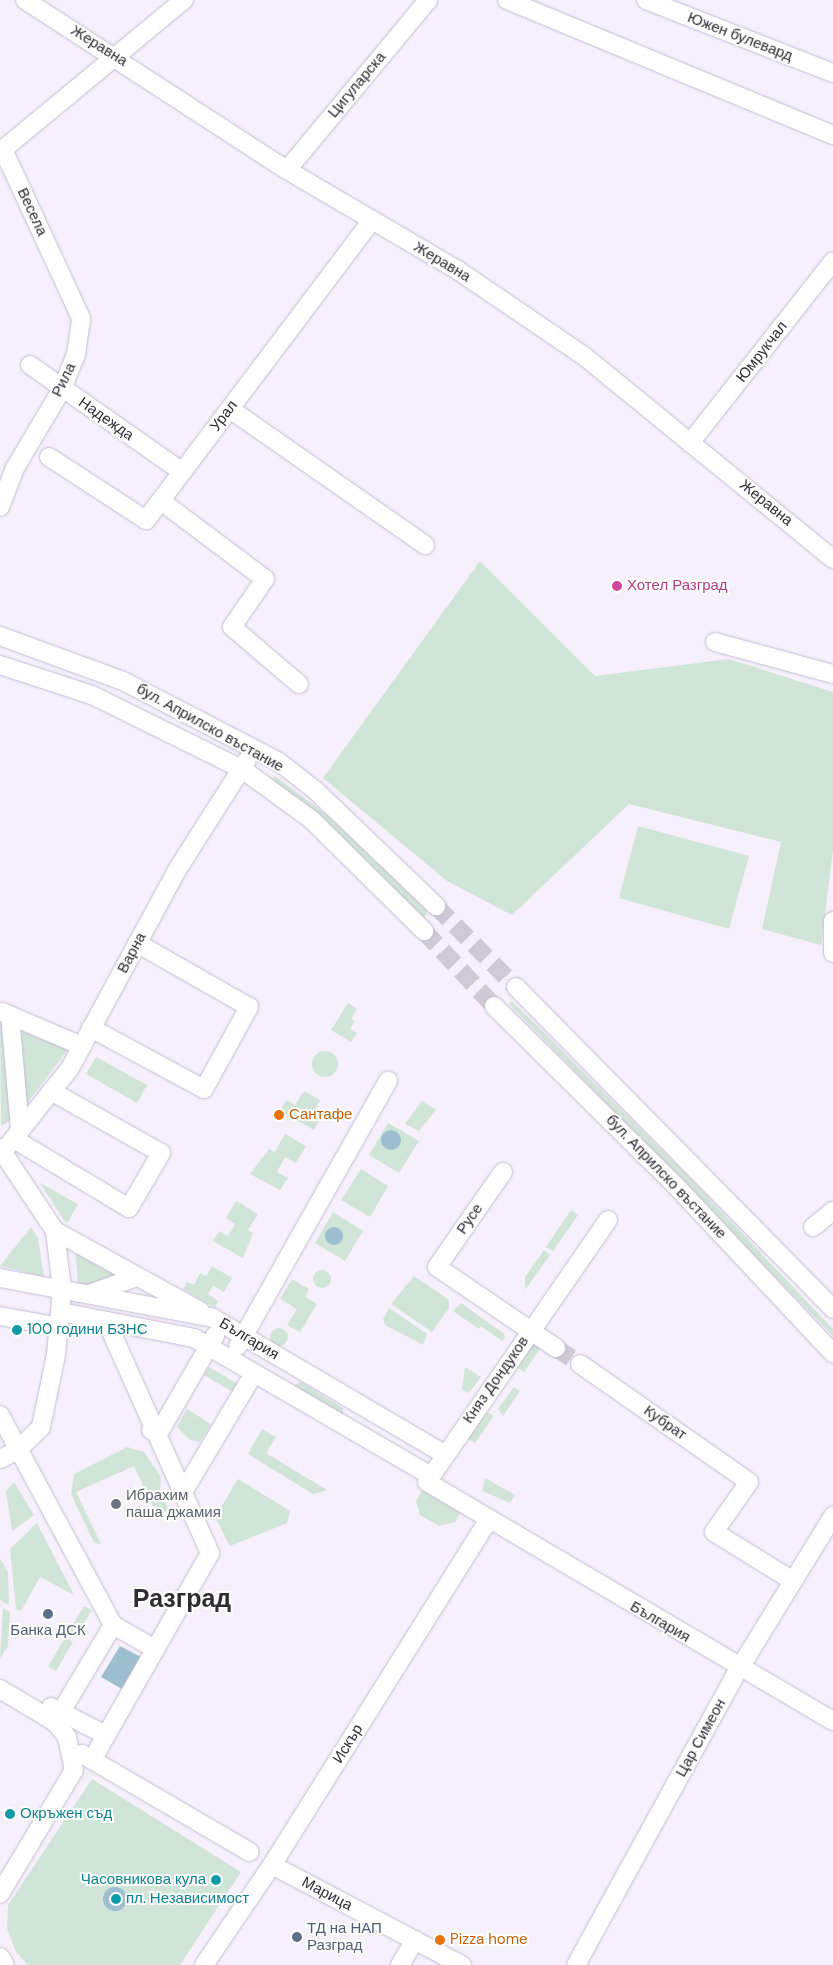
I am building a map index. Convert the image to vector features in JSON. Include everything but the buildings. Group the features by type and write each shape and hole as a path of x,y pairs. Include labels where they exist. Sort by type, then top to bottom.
{"street":[{"name":"Жеравна","path":"25,0 113,55 287,170 459,271 584,356 833,559"},
{"path":"2,150 113,55 184,0"},
{"name":"Цигуларска","path":"287,170 428,0"},
{"path":"507,0 833,135"},
{"name":"Южен булевард","path":"646,0 833,73"},
{"name":"Весела","path":"2,150 48,247"},
{"name":"Урал","path":"49,457 146,520 372,220"},
{"name":"Рила","path":"0,507 15,468 62,389 76,355 81,318 48,247"},
{"name":"Юмрукчал","path":"690,443 833,261"},
{"name":"Надежда","path":"30,365 182,472"},
{"path":"230,409 425,545"},
{"path":"161,501 265,579 232,627 299,684"},
{"name":"бул. Априлско въстание","path":"0,636 123,681 254,749 315,790 436,906"},
{"path":"715,642 833,674"},
{"name":"бул. Априлско въстание","path":"0,665 92,695 242,769 312,820 424,931"},
{"name":"Варна","path":"9,1143 51,1091 82,1046 137,943 254,749"},
{"path":"833,921 833,953"},
{"path":"91,1028 204,1089 250,1007 137,943"},
{"name":"бул. Априлско въстание","path":"516,987 833,1309"},
{"name":"бул. Априлско въстание","path":"494,1006 675,1185 833,1353"},
{"path":"0,1459 18,1450 41,1427 60,1319 62,1289 55,1231 9,1143 5,1013 82,1046"},
{"path":"231,1359 388,1081"},
{"path":"9,1143 129,1208 161,1153 51,1091"},
{"name":"Русе","path":"503,1172 437,1267 531,1330"},
{"path":"813,1227 833,1211"},
{"name":"Княз Дондуков","path":"431,1476 608,1220"},
{"path":"55,1231 218,1321 209,1346 161,1429 151,1430"},
{"path":"88,1295 137,1276"},
{"name":"България","path":"0,1278 218,1321 446,1455"},
{"name":"България","path":"0,1316 106,1321 194,1338 431,1476"},
{"path":"92,1760 210,1553 151,1430 106,1321"},
{"path":"531,1330 556,1348"},
{"name":"Кубрат","path":"580,1364 749,1482 714,1532 793,1581"},
{"path":"182,1494 254,1373"},
{"path":"0,1415 113,1625 155,1649"},
{"path":"431,1476 427,1482 488,1520"},
{"name":"Цар Симеон","path":"576,1965 739,1669 833,1516"},
{"name":"България","path":"488,1520 739,1669 833,1721"},
{"name":"Искър","path":"204,1965 272,1865 488,1520"},
{"path":"58,1717 113,1625"},
{"path":"0,1677 58,1717 72,1751 74,1770 0,1894"},
{"path":"0,1689 58,1717 106,1735"},
{"path":"72,1751 92,1760 250,1852"},
{"name":"Марица","path":"272,1865 462,1965"},
{"path":"400,1965 415,1940"},
{"path":"0,1957 5,1965"}],"green space":[{"path":"480,561 595,676 729,659 833,692 833,850 821,945 762,929 781,842 629,804 512,915 447,881 323,778"},
{"path":"275,776 331,818 428,910 424,919 270,782"},
{"path":"638,826 749,856 729,929 619,898"},
{"path":"512,1001 683,1171 833,1329 833,1336 509,1004"},
{"path":"348,1003 357,1009 351,1019 355,1021 350,1029 357,1033 351,1042 331,1030"},
{"path":"0,1015 7,1018 15,1118 1,1126"},
{"path":"15,1019 72,1044 22,1110"},
{"path":"325,1051 334,1055 338,1064 334,1073 325,1077 316,1073 312,1064 316,1055"},
{"path":"96,1057 147,1085 137,1103 86,1074"},
{"path":"304,1091 320,1100 312,1115 320,1119 314,1130 280,1111 286,1100 295,1105"},
{"path":"422,1101 436,1110 419,1131 405,1124"},
{"path":"388,1123 419,1141 399,1173 369,1155"},
{"path":"285,1134 306,1146 296,1163 285,1157 277,1172 288,1178 280,1190 250,1174 269,1149 275,1152"},
{"path":"361,1169 388,1186 370,1217 341,1200"},
{"path":"40,1183 78,1204 68,1222 65,1222"},
{"path":"236,1201 258,1214 248,1230 253,1233 243,1258 213,1241 219,1231 228,1236 235,1224 226,1218"},
{"path":"571,1210 578,1215 553,1251 546,1247"},
{"path":"333,1212 363,1231 345,1261 315,1243"},
{"path":"31,1227 38,1238 44,1277 0,1266"},
{"path":"75,1248 128,1276 96,1287 78,1283"},
{"path":"544,1250 550,1255 525,1290 525,1277"},
{"path":"212,1266 232,1278 224,1292 213,1286 208,1294 218,1301 215,1308 183,1289 187,1282 194,1285 200,1273 206,1276"},
{"path":"318,1270 326,1270 331,1275 329,1286 318,1288 313,1283 313,1275"},
{"path":"414,1276 449,1300 449,1308 432,1332 391,1304"},
{"path":"292,1279 309,1289 305,1297 317,1304 300,1332 287,1325 297,1309 280,1299"},
{"path":"461,1303 503,1333 505,1338 502,1341 481,1326 479,1329 453,1311"},
{"path":"389,1308 427,1334 423,1345 385,1325 383,1319"},
{"path":"279,1328 285,1331 288,1337 285,1343 279,1346 273,1343 270,1337 273,1331"},
{"path":"534,1340 542,1346 524,1372 515,1366"},
{"path":"209,1367 238,1384 233,1392 204,1375"},
{"path":"465,1367 481,1377 469,1393 462,1390"},
{"path":"301,1382 343,1408 343,1415 337,1417 295,1392 294,1385"},
{"path":"514,1387 520,1391 503,1416 498,1409"},
{"path":"187,1409 211,1424 200,1442 190,1440 177,1427"},
{"path":"485,1411 494,1416 475,1443 466,1438"},
{"path":"262,1429 276,1437 266,1453 327,1490 313,1494 248,1454"},
{"path":"127,1447 144,1452 161,1477 160,1491 169,1510 162,1513 153,1506 134,1466 76,1492 101,1544 94,1543 71,1494 74,1474"},
{"path":"485,1478 515,1495 510,1503 482,1491"},
{"path":"238,1479 290,1511 287,1523 230,1546 215,1517"},
{"path":"14,1482 34,1515 12,1531 6,1491"},
{"path":"423,1490 461,1512 455,1522 439,1526 420,1515 416,1501"},
{"path":"37,1523 74,1595 40,1577 21,1611 16,1609 10,1549"},
{"path":"0,1558 8,1572 9,1605 0,1600"},
{"path":"84,1606 92,1610 75,1638 67,1633"},
{"path":"3,1608 10,1612 8,1646 0,1659"},
{"path":"65,1637 73,1642 56,1671 48,1667"},
{"path":"92,1779 241,1872 180,1965 28,1965 16,1952 7,1929 8,1905"}],"water":[{"path":"391,1130 398,1133 401,1140 398,1147 391,1150 384,1147 381,1140 384,1133"},
{"path":"330,1227 338,1227 343,1232 341,1243 330,1245 325,1240 325,1232"},
{"path":"120,1646 141,1657 122,1689 101,1677"},
{"path":"115,1887 120,1888 126,1894 126,1904 120,1910 115,1911 110,1910 104,1904 103,1899 104,1894 110,1888"}],"tunnel":[{"path":"436,906 516,987"},
{"path":"424,931 494,1006"},
{"path":"556,1348 580,1364"}],"place":[{"name":"Хотел Разград","path":"617,586"},
{"name":"Сантафе","path":"279,1115"},
{"name":"100 години БЗНС","path":"17,1330"},
{"name":"Ибрахим паша джамия","path":"116,1504"},
{"name":"Банка ДСК","path":"48,1614"},
{"name":"Окръжен съд","path":"10,1814"},
{"name":"Часовникова кула","path":"216,1880"},
{"name":"пл. Независимост","path":"116,1899"},
{"name":"ТД на НАП Разград","path":"297,1937"},
{"name":"Pizza home","path":"440,1940"}],"district":[{"name":"Разград","path":"182,1599"}]}
